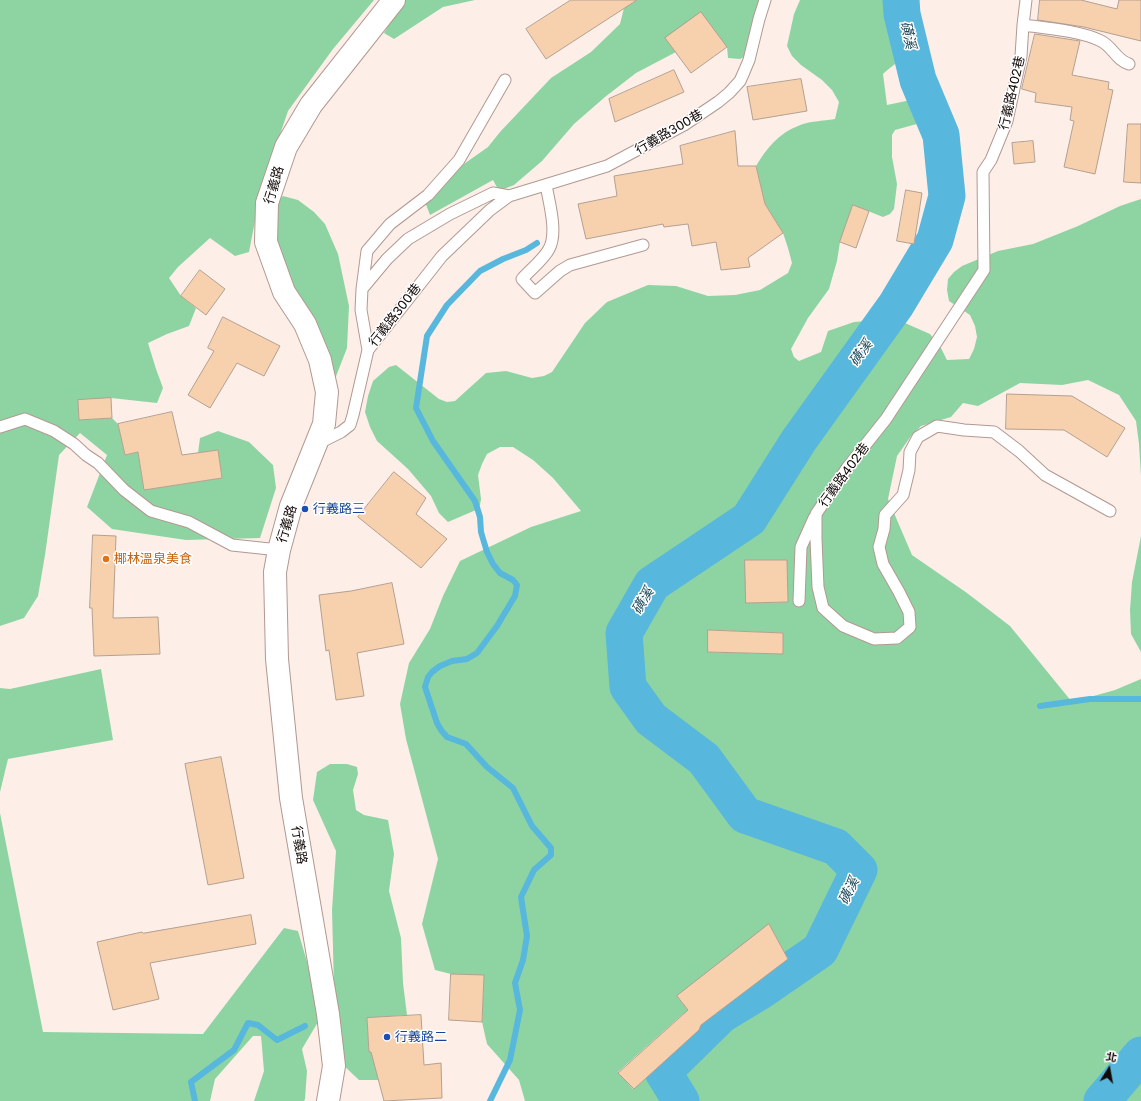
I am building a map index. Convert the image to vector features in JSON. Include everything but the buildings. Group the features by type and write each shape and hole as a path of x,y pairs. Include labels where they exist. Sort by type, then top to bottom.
{"street":[{"name":"行義路","path":"328,1101 334,1066 328,1014 291,798 277,659 275,572 279,550 291,506 324,424 327,392 320,360 305,324 284,292 266,242 267,203 286,147 311,105 394,0"}],"lane":[{"name":"行義路300巷","path":"368,350 442,256 490,210 509,196 607,166 684,124 718,102 740,81 765,0"},
{"name":"行義路402巷","path":"1026,0 1021,56 1007,122 991,160 983,172 984,270 886,419 847,468 816,514 818,587 822,608 843,626 874,639 897,638 910,627 909,612 883,564 879,547 884,529 885,515 903,495 909,470 910,452 918,436 938,426 964,430 994,432 1019,451 1045,475 1110,511"},
{"path":"1023,25 1084,35 1102,41 1114,51 1117,57 1129,64"},
{"path":"362,289 367,250 390,224 428,195 459,160 505,80"},
{"path":"546,185 553,229 553,239 547,253 522,279 535,293 560,271 570,265 643,245"},
{"name":"行義路300巷","path":"317,444 341,432 350,425 353,415 368,350 361,310 362,289 387,259 408,239 450,214 493,193 509,196"},
{"path":"0,427 25,419 54,431 74,444 98,463 124,490 151,511 189,522 232,545 279,550"},
{"path":"799,601 801,547 816,514"}],"green space":[{"path":"0,0 374,0 333,49 288,111 261,190 249,252 235,256 210,238 178,267 169,278 181,296 196,308 189,326 148,343 163,388 157,403 111,398 78,400 79,420 112,418 118,424 125,455 138,452 144,490 222,478 218,450 198,453 200,438 218,431 249,442 273,465 276,488 260,538 186,540 112,529 87,507 107,455 80,433 59,455 38,596 24,618 0,626"},
{"path":"404,0 475,0 443,7 394,39 384,33"},
{"path":"636,0 760,0 744,57 740,59 728,58 727,47 676,52 636,73 605,97 574,124 542,161 514,185 499,191 493,180 430,215 425,202 454,171 488,147 500,132 551,78 591,52 620,24 624,8"},
{"path":"800,0 909,0 911,36 907,50 899,60 883,74 887,105 925,97 930,100 936,110 935,119 895,130 892,135 892,157 897,184 894,209 890,214 883,217 853,205 840,242 837,261 829,289 808,318 791,349 794,357 799,361 821,352 828,331 854,322 880,320 905,323 930,334 940,346 947,360 969,359 974,349 977,337 975,326 970,315 949,301 947,290 948,279 954,272 962,266 998,251 1033,244 1078,226 1120,206 1141,199 1141,476 1136,421 1119,395 1088,380 1062,385 1020,383 978,406 963,403 951,417 921,426 911,436 897,456 888,499 912,555 967,593 1010,626 1072,702 1115,690 1141,679 1141,1101 525,1101 519,1080 487,1044 482,1022 484,976 451,974 435,970 422,924 438,859 406,739 400,704 409,663 430,629 443,596 460,561 531,527 581,511 553,478 533,460 513,447 500,447 487,454 478,475 481,499 480,505 476,510 448,522 439,513 431,496 408,469 377,441 365,412 373,381 389,367 396,365 439,399 447,402 455,401 486,373 506,371 532,378 544,376 552,372 585,323 607,302 648,285 676,286 708,296 735,295 760,290 788,273 792,263 788,248 783,233 765,204 756,166 774,142 791,129 802,124 835,119 839,102 832,90 822,80 801,65 792,56 787,46 794,14","holes":["745,560 786,560 788,602 747,603","709,630 783,633 783,654 708,652","769,925 788,959 700,1025 677,996","683,1014 700,1025 698,1031 633,1089 618,1072"]},
{"path":"283,196 298,200 314,212 325,224 338,254 349,306 347,348 335,379 277,265 277,201"},
{"path":"1141,536 1141,652 1131,634 1130,610 1132,582"},
{"path":"101,669 113,740 8,759 0,792 0,688 10,689"},
{"path":"330,764 347,764 357,767 358,774 353,790 356,810 364,815 388,820 394,854 389,891 401,938 403,983 407,1015 367,1018 369,1051 383,1051 379,1080 359,1080 341,1063 334,987 332,910 336,851 313,800 317,772"},
{"path":"0,813 43,1032 203,1034 284,928 298,931 317,996 318,1022 302,1049 307,1071 304,1101 254,1101 264,1071 261,1036 253,1036 215,1079 210,1101 0,1101"}],"waterway":[{"name":"磺溪","path":"681,1101 663,1072 721,1015 759,992 820,950 859,870 836,847 745,815 704,759 651,719 628,687 624,633 652,584 749,519 799,440 896,305 935,240 947,196 941,135 918,80 902,14 901,0"},
{"path":"490,1101 510,1060 520,1010 515,983 523,960 527,936 521,897 534,870 551,855 551,848 532,826 513,788 487,767 466,744 447,737 441,730 437,723 425,687 428,677 440,666 452,661 467,659 477,653 497,626 515,596 517,585 513,580 500,573 493,564 487,552 481,532 480,517 475,501 433,441 416,408 427,336 447,305 480,271 503,259 526,250 537,243"},
{"path":"1040,706 1090,699 1141,699"},
{"path":"195,1101 191,1082 234,1050 248,1023 258,1025 277,1040 305,1026"},
{"path":"1102,1101 1141,1055"}],"place":[{"name":"行義路三","path":"305,509"},
{"name":"椰林溫泉美食","path":"106,559"},
{"name":"行義路二","path":"387,1037"}]}
